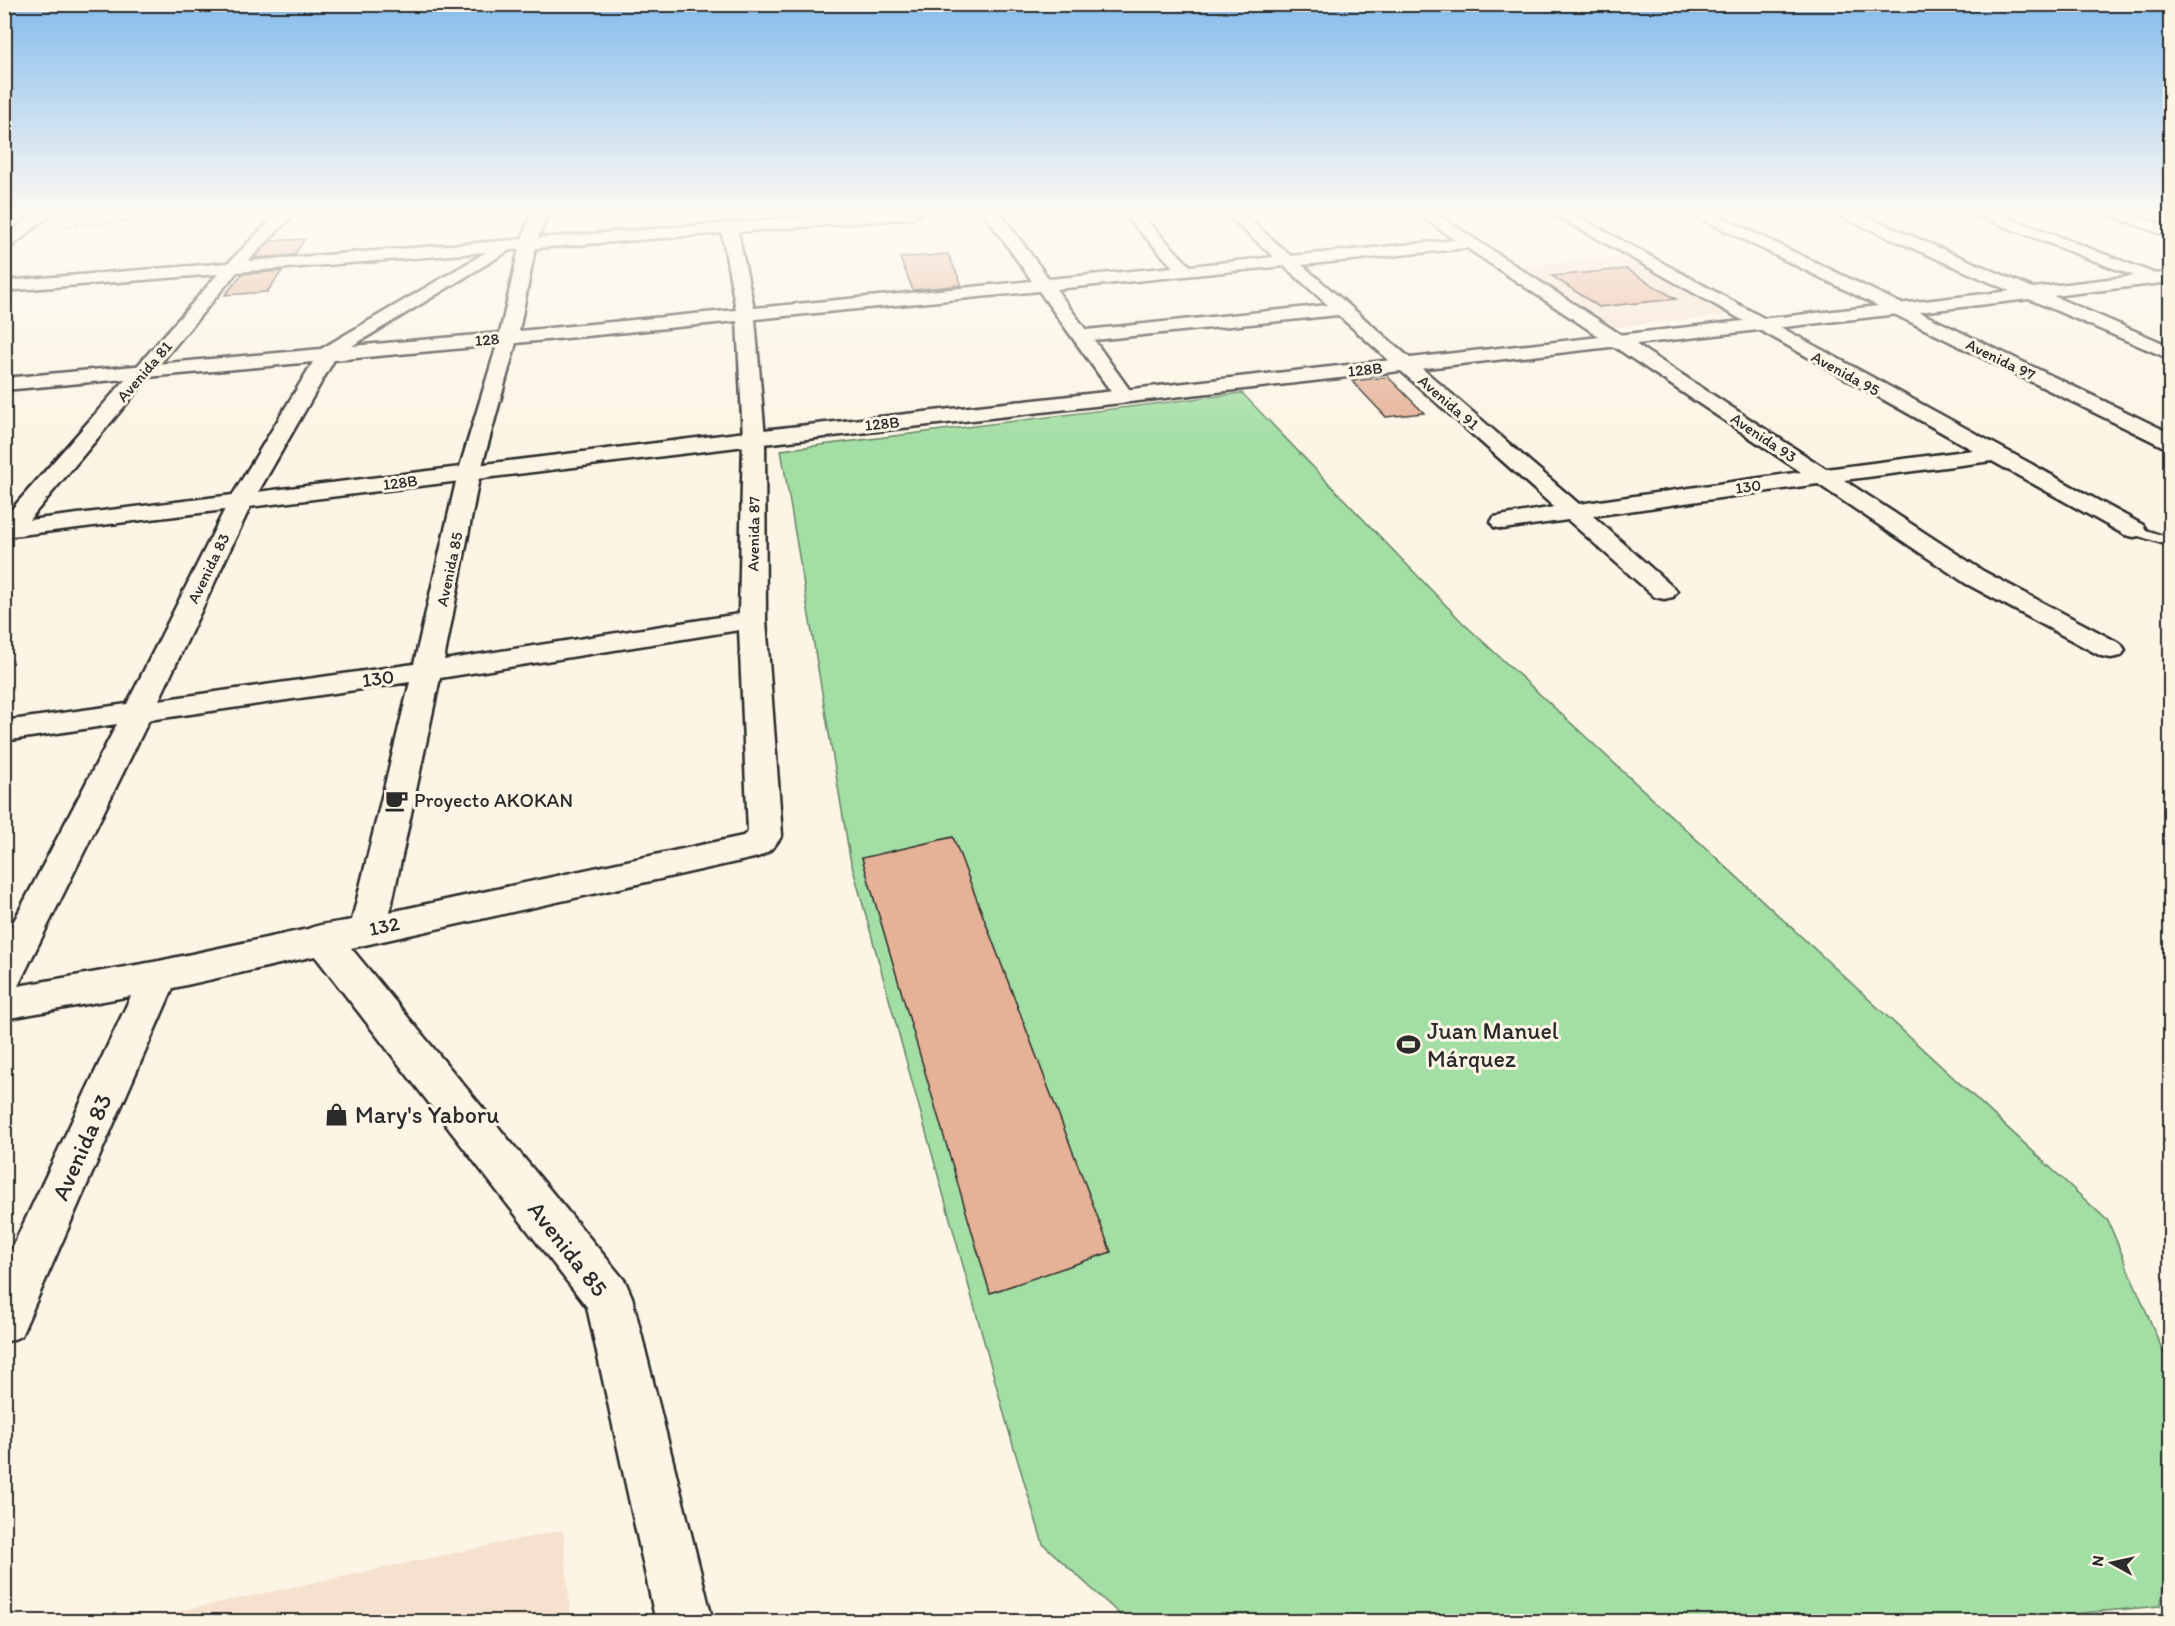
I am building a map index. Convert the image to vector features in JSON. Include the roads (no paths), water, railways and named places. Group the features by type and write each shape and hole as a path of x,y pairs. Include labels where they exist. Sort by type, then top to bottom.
{"street":[{"name":"Avenida 81","path":"6,531 214,289"},
{"name":"Avenida 83","path":"4,976 138,712 241,501 327,353 440,289"},
{"name":"Avenida 85","path":"368,929 428,671 469,473 508,338 513,289"},
{"name":"Avenida 87","path":"741,289 746,314 754,438 752,620 765,835 761,842"},
{"name":"128","path":"4,384 1013,289"},
{"path":"1046,289 1083,336 1124,396"},
{"name":"Avenida 91","path":"1319,289 1664,591"},
{"name":"Avenida 93","path":"1540,289 1974,578 2111,650"},
{"name":"Avenida 95","path":"1695,289 2134,530"},
{"name":"Avenida 97","path":"1857,289 2170,441"},
{"path":"2023,289 2170,353"},
{"name":"128B","path":"6,531 754,438 2065,289"},
{"path":"1083,336 1342,309"},
{"name":"130","path":"1503,522 1993,454"},
{"name":"130","path":"4,731 428,671 752,620"},
{"name":"132","path":"4,1004 159,976 322,938 754,846 761,842"},
{"name":"Avenida 85","path":"322,938 608,1297 685,1622"},
{"name":"Avenida 83","path":"4,1319 159,976"}],"lane":[{"path":"2134,530 2170,542"}],"place":[{"name":"Proyecto AKOKAN","path":"396,800"},
{"name":"Juan Manuel Márquez","path":"1409,1045"},
{"name":"Mary's Yaboru","path":"337,1115"}]}
